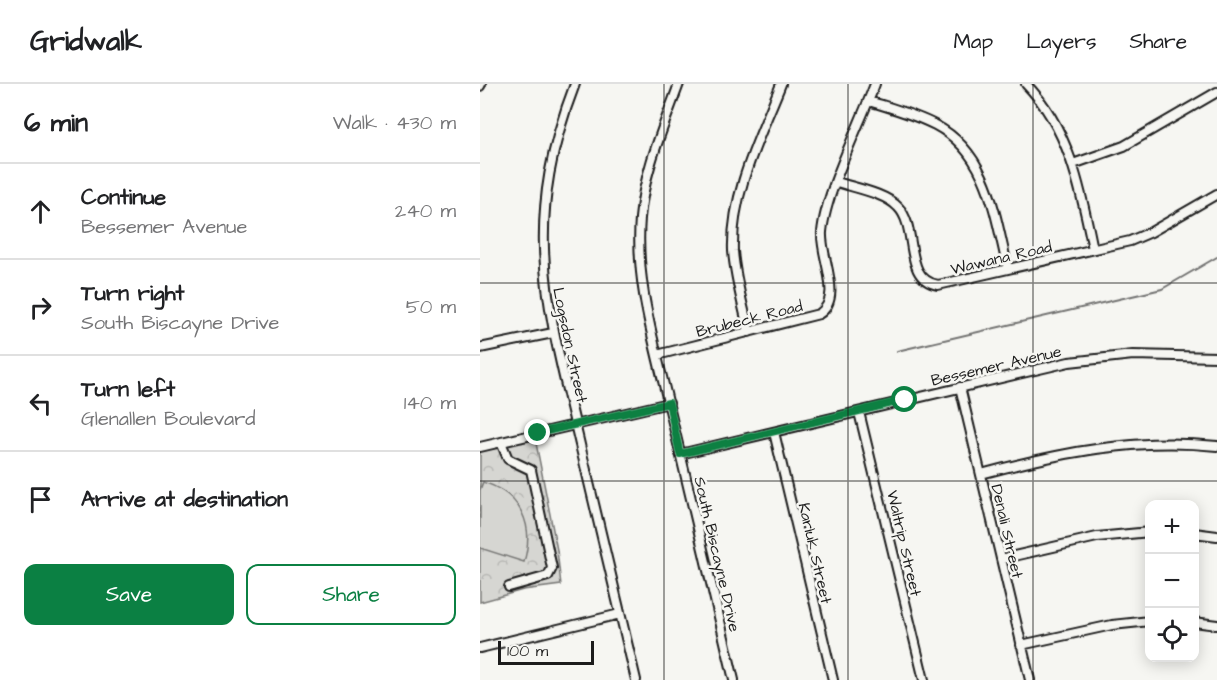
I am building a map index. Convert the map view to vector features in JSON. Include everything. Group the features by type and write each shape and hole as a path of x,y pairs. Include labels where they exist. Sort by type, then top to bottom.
{"street":[{"name":"Logsdon Street","path":"575,84 552,157 542,221 543,269 553,333 636,680"},
{"name":"South Biscayne Drive","path":"680,84 650,165 640,220 642,286 734,680"},
{"path":"749,332 734,254 735,219 741,188 781,84"},
{"name":"Brubeck Road","path":"657,355 819,315 828,307 831,295 823,257 822,235 826,214 875,84"},
{"path":"1026,84 1052,118 1073,164 1093,249"},
{"path":"1073,164 1124,146 1217,92"},
{"path":"869,100 934,124 966,149 984,178 1008,269"},
{"name":"Wawana Road","path":"837,182 888,200 899,207 904,217 918,271 929,283 943,285 1141,237 1217,194"},
{"path":"480,348 553,333"},
{"name":"Bessemer Avenue","path":"680,454 960,387 1090,359 1156,355 1217,357"},
{"name":"Denali Street","path":"960,387 1030,680"},
{"path":"480,447 669,403"},
{"name":"Waltrip Street","path":"859,411 924,680"},
{"name":"Karluk Street","path":"774,432 833,680"},
{"path":"501,442 508,459 525,465 531,470 552,568 548,576 509,587"},
{"path":"981,474 1093,448 1165,443 1217,446"},
{"path":"1001,559 1097,537 1145,532"},
{"path":"1199,534 1217,536"},
{"path":"480,648 620,614"},
{"path":"1021,645 1112,625 1145,621"},
{"path":"1199,623 1217,625"}],"green space":[{"path":"535,438 557,550 561,585 523,590 480,602 480,451"},
{"path":"483,482 507,494 522,513 528,536 524,562 480,548 480,490"}],"waterway":[{"path":"897,351 1162,289 1217,257"}],"route":[{"path":"538,433 669,403 680,454 905,400"}]}
